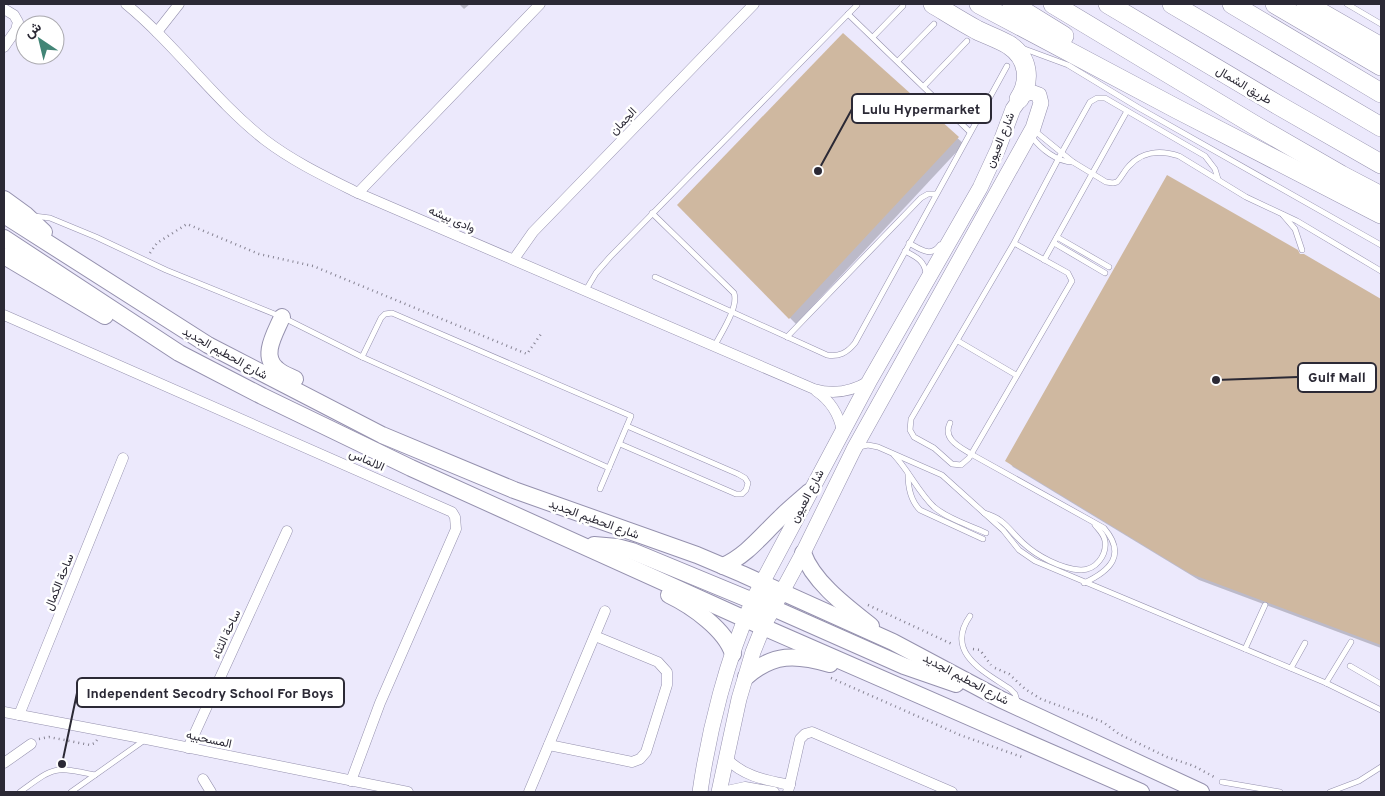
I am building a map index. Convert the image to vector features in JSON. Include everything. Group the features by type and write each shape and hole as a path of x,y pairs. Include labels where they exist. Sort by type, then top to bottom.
{"highway":[{"path":"933,4 967,25 1008,44 1021,56 1027,74 1027,83 1019,99"},
{"path":"978,4 1381,214"},
{"path":"1012,4 1177,109"},
{"path":"1053,4 1256,126 1381,196"},
{"name":"طريق الشمال","path":"1108,4 1381,164"},
{"path":"1172,4 1381,127"},
{"path":"1232,4 1381,93"},
{"path":"1275,4 1381,66"},
{"path":"1306,4 1381,47"}],"main road":[{"name":"شارع العيون","path":"700,792 709,737 733,654 745,619 754,600 842,431 923,286 960,215 986,175 1008,120 1019,99 1031,92 1039,95 1041,99 1040,108 1031,131 854,450 803,553 763,627 737,707 720,792"},
{"path":"4,199 26,215 64,254"},
{"name":"شارع الحطيم الجديد","path":"4,216 208,345 382,435 514,490 723,566 763,583 894,642 1000,699 1201,792"},
{"name":"شارع الحطيم الجديد","path":"4,238 164,342 218,374 324,426 411,468 745,619 1141,792"},
{"path":"4,256 128,329 164,342"},
{"path":"282,317 270,346 269,353 273,366 284,374 357,412 382,435"},
{"path":"723,566 747,552 809,492"},
{"path":"584,545 616,547 632,551 739,596 754,600 773,597 782,592"},
{"path":"803,553 810,568 820,581 862,619 894,642"},
{"path":"641,571 657,587 701,615 725,638 733,654"},
{"path":"745,619 757,609 773,608 904,666 1000,699"},
{"path":"746,677 762,665 786,657 810,659 866,671"}],"street":[{"name":"وادى بيشه","path":"126,4 157,32 242,120 265,140 315,172 358,193 814,389 828,392 843,392 852,390 870,380"},
{"path":"157,32 179,4"},
{"path":"358,193 540,4"},
{"name":"الجمان","path":"514,259 533,232 754,4"},
{"path":"4,9 14,15 18,22 16,30 4,47"},
{"name":"الالماس","path":"4,315 452,512 455,517 456,529 383,697 351,781"},
{"name":"وادى بيشه","path":"814,389 828,400 837,415 842,431"},
{"name":"ساحة الكمال","path":"19,715 123,458"},
{"name":"ساحة الثناء","path":"188,748 287,531"},
{"path":"528,792 605,612"},
{"path":"549,745 632,762 640,759 646,752 667,685 667,672 658,662 595,636"},
{"name":"المسحبيه","path":"4,712 408,792"},
{"path":"720,792 760,784 789,788 800,739 805,734 812,732 952,792"},
{"path":"4,763 32,744"},
{"path":"726,758 760,784 774,792"},
{"path":"203,779 211,792"}],"lane":[{"path":"1347,4 1381,24"},
{"path":"586,290 603,265 856,5"},
{"path":"873,37 903,6"},
{"path":"848,14 970,132"},
{"path":"898,61 934,24"},
{"path":"924,86 968,41"},
{"path":"1008,44 1068,65 1138,108 1381,245"},
{"path":"655,277 827,355 833,356 846,353 855,343 1007,66"},
{"path":"1014,243 1068,273 1072,278 1072,284 1016,375 966,462 961,465 952,464 934,448 914,437 909,425 914,412 958,341 1014,243 1058,158 1090,102 1102,97 1106,98 1205,156 1215,169 1218,179"},
{"path":"1044,260 1127,111"},
{"path":"1031,131 1062,152 1073,162 1109,183 1117,182 1136,160 1146,154 1168,152 1179,156 1246,197 1297,221 1381,271"},
{"path":"1031,131 1037,144 1058,158 1073,162"},
{"path":"787,337 918,201 928,194 936,194"},
{"path":"1272,208 1295,229 1302,250"},
{"path":"652,214 732,289 736,298 732,312 714,346"},
{"path":"26,215 50,218 282,317 362,357 609,468"},
{"path":"909,243 927,252 934,251 940,246 949,229"},
{"path":"1057,236 1109,267"},
{"path":"1054,243 1105,273"},
{"path":"905,251 920,259 924,265 926,274 923,286"},
{"path":"362,357 381,318 385,314 392,313 631,416 600,489"},
{"path":"958,341 1016,375"},
{"path":"950,423 948,437 951,441 1104,528 1114,544 1112,563 1106,571 1084,582"},
{"path":"620,444 736,494 742,494 746,490 748,483 745,478 738,474 627,426"},
{"path":"854,450 863,445 873,445 942,475 1003,530 1024,555 1326,683 1381,710"},
{"path":"891,452 924,496 936,508 944,514 986,533"},
{"path":"908,473 910,494 914,504 920,510 983,539"},
{"path":"984,513 1004,522 1023,543 1045,558 1067,567 1082,570 1097,564 1105,550 1103,534 1091,521"},
{"path":"1245,648 1265,605"},
{"path":"970,616 962,632 966,654 974,665 1010,689 1018,700 1018,707"},
{"path":"1326,683 1352,642"},
{"path":"1291,668 1305,643"},
{"path":"1350,666 1381,684"},
{"path":"71,792 146,739"},
{"path":"1330,792 1359,781 1381,767"},
{"path":"20,792 43,775 55,770 66,769 95,775"},
{"path":"1222,782 1280,792"}],"path":[{"path":"146,260 157,243 187,224 259,254 313,266 527,354 541,334"},
{"path":"861,602 958,647 980,650 990,664 1009,674 1025,689 1041,699 1103,722 1119,734 1167,757 1194,766 1222,782"},
{"path":"827,676 960,735 1030,761"},
{"path":"32,744 44,737 90,745 97,741 100,731"}],"building":[{"path":"843,33 959,137 789,319 677,205"},
{"path":"1167,175 1298,250 1300,254 1304,254 1381,299 1381,645 1191,574 1005,461"}],"place":[{"name":"Lulu Hypermarket","path":"818,171"},
{"name":"Gulf Mall","path":"1216,380"},
{"name":"Independent Secodry School For Boys","path":"62,764"}]}
